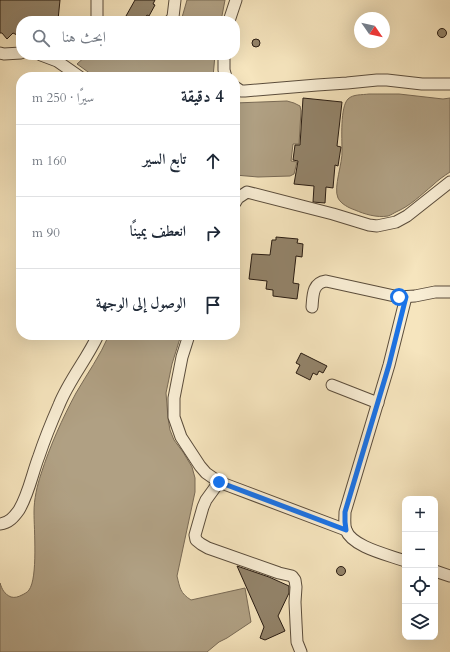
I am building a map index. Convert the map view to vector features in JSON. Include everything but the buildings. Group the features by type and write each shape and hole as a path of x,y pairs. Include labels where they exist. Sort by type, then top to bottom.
{"street":[{"path":"97,0 97,16"},
{"path":"173,16 175,0"},
{"path":"231,16 236,0"},
{"path":"0,53 16,53"},
{"path":"54,60 73,72"},
{"path":"224,60 225,72"},
{"path":"240,90 347,84 377,80 422,84 450,84"},
{"path":"240,196 247,192 377,226 396,222 408,216 450,182"},
{"path":"312,307 314,289 319,283 326,281 391,296 406,297 435,292 450,292"},
{"path":"402,560 355,542 346,530 345,512 389,365 406,297"},
{"path":"0,524 10,521 23,503 39,456 60,403 95,340"},
{"path":"187,340 182,357 174,398 174,417 181,437 200,466 206,473 219,482 346,530"},
{"path":"332,385 378,403"},
{"path":"219,482 202,507 195,535 196,540 208,548 279,574 292,576 295,580 296,587 295,602 297,642 301,652"},
{"path":"438,572 450,576"}],"shaded area":[{"path":"187,0 225,0 222,16 182,16"},
{"path":"81,60 215,60 213,72 88,72 77,64"},
{"path":"369,94 399,94 443,99 450,98 450,172 411,203 388,216 362,213 345,206 338,198 337,193 337,181 342,155 342,131 345,103 352,96"},
{"path":"287,101 300,106 299,144 293,144 291,161 297,162 294,174 290,176 258,177 240,175 240,103"},
{"path":"107,340 179,340 172,364 166,393 168,418 170,430 174,440 192,467 195,478 195,492 177,576 178,580 183,592 191,600 245,588 251,622 219,642 207,652 0,652 0,583 5,593 11,597 19,596 27,592 32,584 35,565 34,507 40,479 52,443 66,413 76,393"}],"route":[{"path":"219,482 346,530 345,512 389,365 406,297 399,297"}]}
